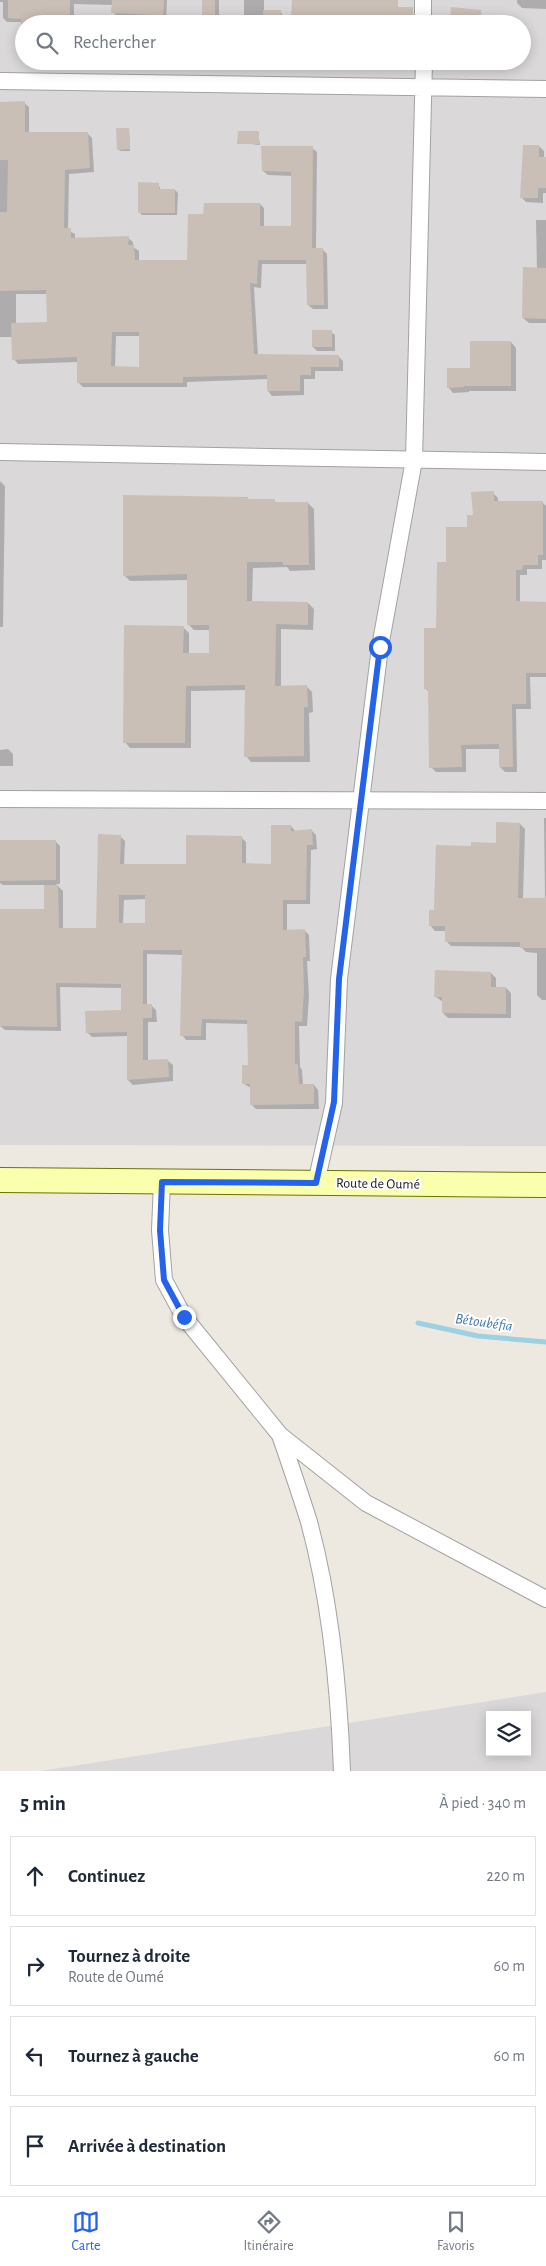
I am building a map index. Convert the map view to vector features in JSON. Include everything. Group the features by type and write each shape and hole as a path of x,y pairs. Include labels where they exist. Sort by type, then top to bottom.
{"street":[{"path":"423,0 423,15"},
{"path":"316,1183 334,1102 339,979 359,800 380,647 414,460 424,70"},
{"path":"0,82 546,88"},
{"path":"0,452 546,462"},
{"path":"0,798 546,801"},
{"name":"Route de Oumé","path":"0,1180 546,1185"},
{"path":"162,1182 160,1230 164,1280 184,1317 280,1435 366,1504 546,1599"},
{"path":"280,1435 309,1522 324,1593 339,1702 342,1771"}],"shaded area":[{"path":"0,0 546,0 546,1146 0,1145"},
{"path":"546,1692 546,1771 41,1771"}],"building":[{"path":"8,0 70,0 70,15 15,15 15,19 8,18"},
{"path":"112,0 164,0 163,15 111,13"},
{"path":"202,0 215,0 215,15 202,15"},
{"path":"292,0 398,0 398,7 413,7 413,15 291,15"},
{"path":"451,7 481,10 481,15 450,15"},
{"path":"263,10 281,10 281,15 263,15"},
{"path":"25,101 25,132 88,132 90,168 65,170 64,228 71,228 71,238 129,236 128,245 134,245 135,260 187,260 188,214 203,214 204,203 260,203 260,226 291,226 291,172 262,171 261,146 313,146 312,248 323,248 324,305 307,305 306,260 258,260 257,284 250,283 254,354 339,355 339,367 311,367 311,375 300,375 300,391 267,391 267,375 183,377 183,383 77,383 77,357 12,360 11,323 47,322 46,290 0,291 0,212 7,212 8,160 0,160 0,102","holes":["112,332 139,332 139,367 111,366"]},
{"path":"116,128 129,128 130,149 117,150"},
{"path":"238,131 259,131 259,144 237,144"},
{"path":"523,145 539,145 539,157 546,157 546,188 538,188 538,198 520,198"},
{"path":"138,182 159,183 159,189 175,189 175,213 138,213"},
{"path":"523,267 546,268 546,319 522,318"},
{"path":"312,330 332,330 332,347 312,347"},
{"path":"470,341 511,341 511,386 447,388 447,368 470,368"},
{"path":"494,491 494,501 543,501 543,555 538,555 538,565 523,565 522,570 516,570 516,601 546,602 546,673 526,673 526,704 512,704 513,767 499,767 499,744 461,745 462,767 429,768 428,689 424,689 424,628 436,628 437,562 446,562 446,527 467,527 467,515 473,515 471,492"},
{"path":"123,495 248,497 248,499 275,499 275,502 308,502 309,565 283,565 283,562 247,562 247,601 308,602 308,625 276,624 275,686 307,685 308,707 304,707 304,756 244,757 245,685 186,686 185,743 123,743 124,625 184,626 183,653 209,653 209,625 187,625 187,574 123,576"},
{"path":"496,822 520,823 518,898 546,898 546,948 520,948 520,942 445,942 445,926 429,926 429,910 434,910 436,845 471,846 471,842 496,843"},
{"path":"271,825 291,825 291,831 312,829 313,845 307,845 306,900 283,900 283,930 305,929 306,957 303,957 304,991 302,1022 295,1021 295,1064 298,1064 299,1084 314,1084 314,1104 250,1105 250,1084 242,1084 242,1065 248,1065 247,1020 202,1019 201,1036 180,1036 182,950 143,950 143,1004 152,1004 152,1018 143,1018 143,1060 168,1059 169,1077 127,1080 127,1032 86,1033 85,1011 121,1010 121,984 56,983 57,1027 0,1026 0,909 44,909 44,885 58,885 59,928 96,928 98,834 121,835 120,864 186,864 186,835 242,836 242,863 271,864","holes":["119,895 145,895 145,923 119,923"]},
{"path":"0,840 56,840 56,880 0,881"},
{"path":"435,970 491,972 491,987 506,987 506,1014 442,1013 442,997 434,997"}],"waterway":[{"name":"Bétoubéfia","path":"418,1323 478,1336 546,1342"}],"route":[{"path":"184,1317 164,1280 160,1230 162,1182 316,1183 334,1102 339,979 359,800 380,647"}]}
